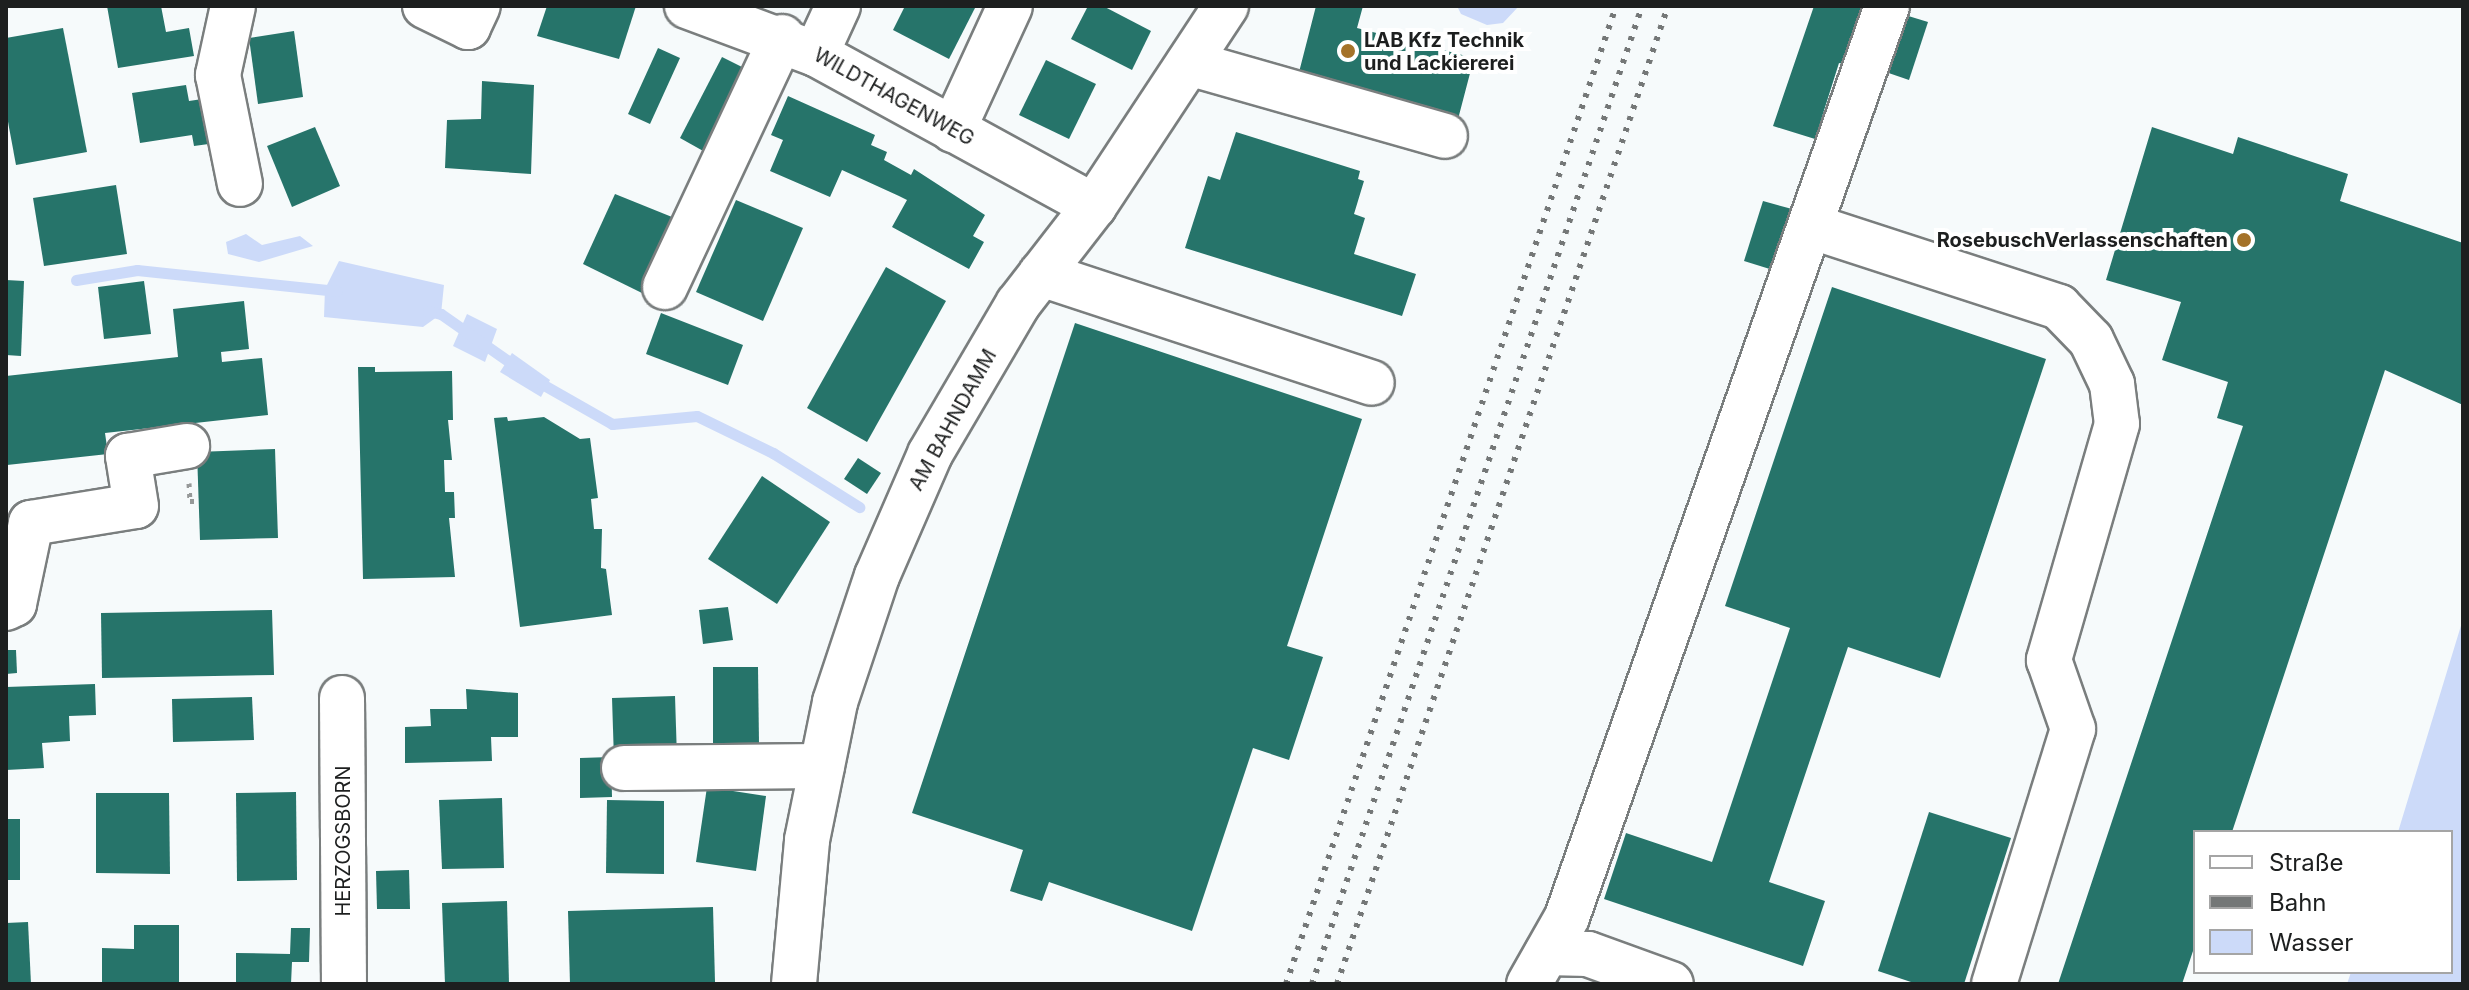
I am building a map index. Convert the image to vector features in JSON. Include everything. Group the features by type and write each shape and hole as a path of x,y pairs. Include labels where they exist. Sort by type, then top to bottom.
{"street":[{"path":"233,6 218,75 240,184"},
{"path":"425,6 468,27 478,6"},
{"name":"WILDTHAGENWEG","path":"687,6 799,45 1094,206"},
{"path":"665,287 799,45 838,6"},
{"path":"953,130 1010,6"},
{"name":"AM BAHNDAMM","path":"794,984 807,840 835,702 877,576 930,454 1018,304 1094,206 1226,6"},
{"path":"1538,968 1567,917 1887,6"},
{"path":"1189,63 1445,136"},
{"path":"1810,226 2059,307 2091,340 2112,384 2117,424 2049,660 2073,729 1994,984"},
{"path":"1041,274 1372,383"},
{"path":"6,608 14,604 31,523 136,506 128,456 187,446"},
{"name":"HERZOGSBORN","path":"342,698 344,984"},
{"path":"624,768 822,766"},
{"path":"1538,968 1588,954 1671,984"}],"path":[{"path":"189,494 190,501 198,501"}],"water":[{"path":"1457,6 1519,6 1503,23 1487,25 1461,14"},
{"path":"246,234 262,245 300,236 313,246 259,262 228,254 226,242"},
{"path":"339,261 444,285 441,314 423,327 324,317 325,289"},
{"path":"467,314 497,329 485,362 453,346"},
{"path":"512,353 550,380 541,397 500,372"},
{"path":"2463,619 2463,984 2347,984 2350,974 2453,974 2453,830 2399,830"}],"building":[{"path":"107,6 161,6 166,32 189,28 194,56 118,68"},
{"path":"547,6 636,6 619,59 537,36"},
{"path":"905,6 976,6 949,59 893,30"},
{"path":"1088,6 1103,6 1151,31 1132,70 1071,39"},
{"path":"1316,6 1363,6 1357,28 1474,58 1457,123 1297,80"},
{"path":"1814,6 1864,6 1847,65 1839,63 1815,139 1773,126"},
{"path":"1892,11 1928,22 1909,80 1874,68"},
{"path":"63,28 87,152 16,165 6,111 6,38"},
{"path":"294,31 303,97 258,104 249,38"},
{"path":"658,48 680,58 650,124 628,114"},
{"path":"722,57 748,70 705,152 680,138"},
{"path":"1046,60 1096,84 1069,139 1019,115"},
{"path":"482,81 534,85 531,174 445,168 447,120 481,119"},
{"path":"186,85 189,101 209,98 216,143 194,146 192,135 140,143 132,93"},
{"path":"788,96 875,135 871,145 887,152 884,160 911,175 914,169 985,215 973,236 984,242 969,269 892,227 907,200 899,196 842,170 830,197 770,171 783,140 771,135"},
{"path":"315,127 340,186 292,207 267,146"},
{"path":"2152,127 2233,154 2238,137 2348,174 2340,201 2463,243 2463,405 2385,370 2233,830 2193,830 2193,951 2182,984 2058,984 2243,426 2217,418 2228,382 2162,360 2181,302 2106,280"},
{"path":"1236,132 1360,171 1358,179 1364,181 1354,214 1365,218 1354,254 1416,274 1402,316 1185,248 1208,176 1220,180"},
{"path":"116,185 127,254 44,266 33,198"},
{"path":"615,194 672,217 644,294 583,264"},
{"path":"736,200 803,228 763,321 696,292"},
{"path":"1763,201 1792,209 1773,270 1744,261"},
{"path":"886,267 946,301 867,442 807,408"},
{"path":"6,280 24,281 21,356 6,355"},
{"path":"144,281 151,334 104,339 98,287"},
{"path":"1832,287 2046,359 1940,678 1848,647 1769,882 1825,901 1803,966 1604,899 1626,833 1712,862 1790,628 1725,606"},
{"path":"244,301 249,349 221,352 222,362 262,358 268,415 105,433 108,454 7,465 6,376 178,357 173,309"},
{"path":"661,313 743,345 728,385 646,354"},
{"path":"1075,323 1362,419 1287,646 1323,657 1289,760 1253,748 1192,931 1049,882 1042,901 1010,891 1023,850 912,813"},
{"path":"358,367 375,367 375,372 452,371 453,420 448,420 452,460 444,460 445,492 454,492 455,518 449,518 455,577 363,579"},
{"path":"507,417 508,421 544,417 580,439 590,438 598,498 591,499 594,529 602,529 601,568 606,569 612,615 520,627 494,418"},
{"path":"275,449 278,538 200,540 197,452"},
{"path":"858,458 881,473 867,494 844,479"},
{"path":"762,476 830,522 777,604 708,559"},
{"path":"728,607 733,640 703,644 699,610"},
{"path":"272,610 274,675 102,678 101,613"},
{"path":"6,650 16,650 17,673 6,674"},
{"path":"713,667 758,667 759,744 713,745"},
{"path":"95,684 96,715 69,716 70,741 42,743 44,768 6,770 6,687"},
{"path":"466,689 518,693 518,737 491,737 492,761 405,763 405,727 431,726 430,709 467,709"},
{"path":"675,696 677,758 614,760 612,698"},
{"path":"252,697 254,740 173,742 172,699"},
{"path":"611,757 612,797 580,798 580,758"},
{"path":"707,787 766,796 756,871 696,862"},
{"path":"296,792 297,880 237,881 236,793"},
{"path":"96,793 169,793 170,874 96,873"},
{"path":"502,798 504,868 442,869 439,800"},
{"path":"607,800 664,801 664,874 606,873"},
{"path":"1929,812 2011,838 1964,984 1917,984 1878,971"},
{"path":"6,819 20,819 20,880 6,880"},
{"path":"409,870 410,909 377,909 376,871"},
{"path":"507,901 509,984 445,984 442,903"},
{"path":"713,907 715,982 570,984 568,911"},
{"path":"28,922 31,984 6,984 6,923"},
{"path":"134,925 179,925 179,984 102,984 102,948 134,949"},
{"path":"291,928 310,928 309,962 292,962 291,984 236,984 236,953 290,954"}],"waterway":[{"path":"76,280 137,270 337,291"},
{"path":"428,311 441,314 518,368"},
{"path":"535,380 612,424 697,416 773,453 859,507"}],"railway":[{"path":"1286,984 1616,6"},
{"path":"1312,984 1642,6"},
{"path":"1337,984 1668,6"}],"place":[{"name":"LAB Kfz Technik und Lackiererei","path":"1348,51"},
{"name":"RosebuschVerlassenschaften","path":"2244,240"}]}
